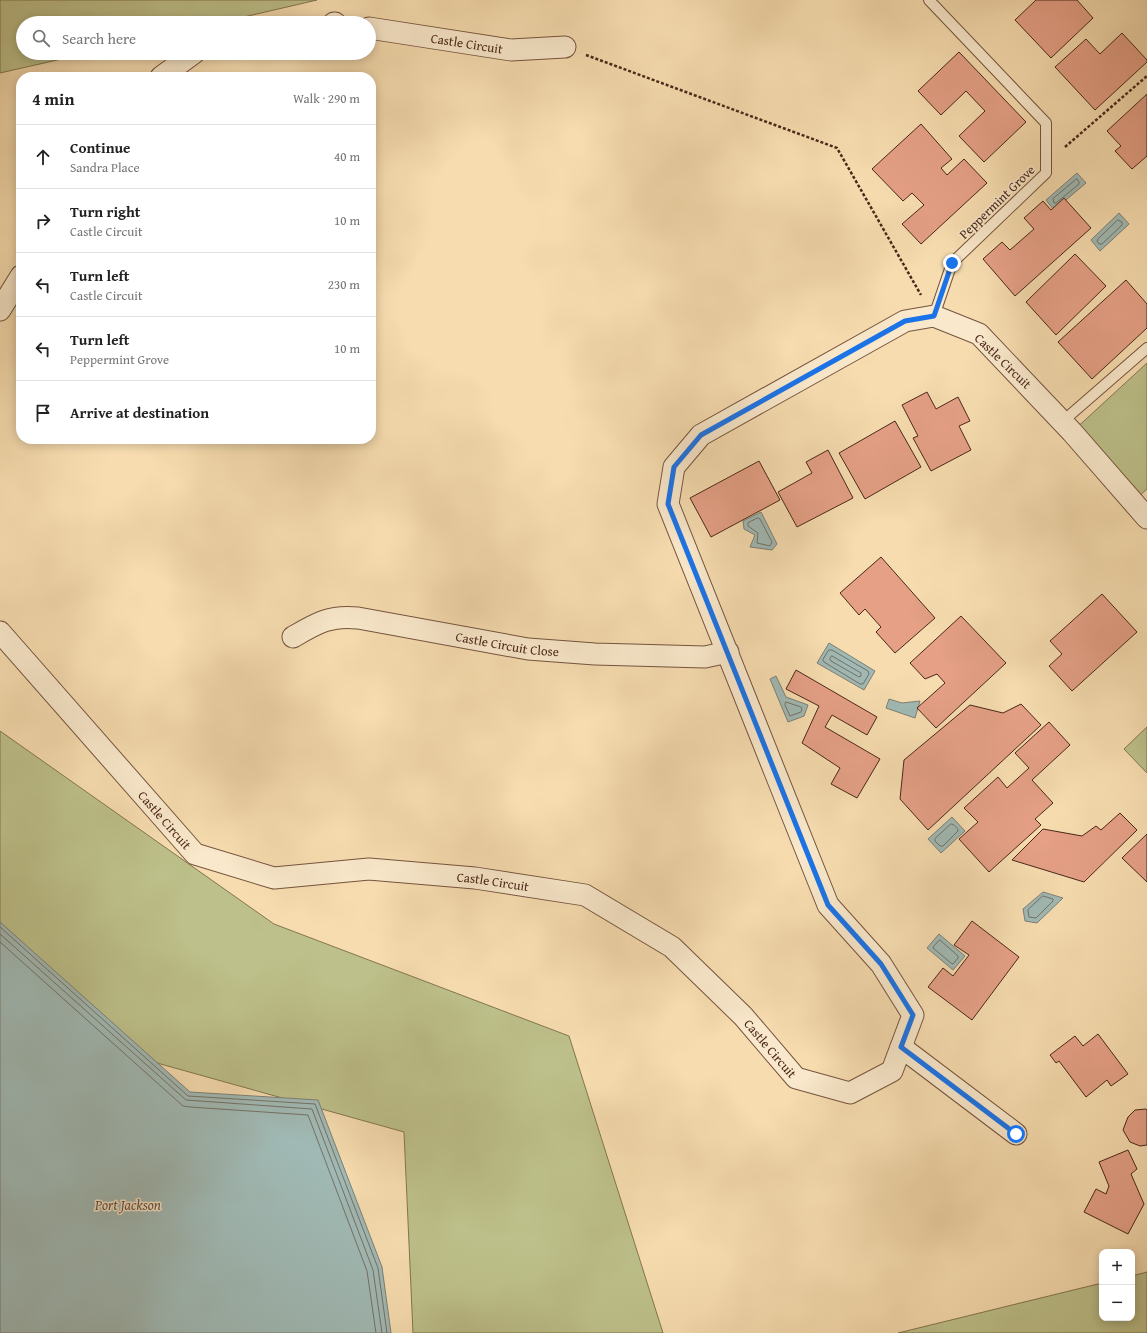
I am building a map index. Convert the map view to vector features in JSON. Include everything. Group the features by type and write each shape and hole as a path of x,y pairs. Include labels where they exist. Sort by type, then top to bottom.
{"street":[{"name":"Castle Circuit","path":"376,29 511,50 565,47"},
{"path":"168,72 184,60"},
{"path":"0,310 16,284"},
{"name":"Castle Circuit","path":"0,632 195,854 274,878 369,869 475,878 586,896 672,947 742,1016 796,1078 850,1093 892,1071 913,1015 881,964 828,905 668,504 674,467 701,435 905,321 934,316 979,334 1062,422 1147,518"},
{"name":"Castle Circuit Close","path":"293,637 314,625 329,619 344,616 528,649 595,654 705,657 728,652"},
{"path":"901,1047 1016,1134"}],"lane":[{"name":"Peppermint Grove","path":"929,0 1046,123 1046,173 952,263 934,316"},
{"path":"1062,422 1147,348"}],"path":[{"path":"565,47 837,148 934,316"},
{"path":"1046,162 1147,76"}],"green space":[{"path":"0,0 317,0 248,16 16,16 16,60 57,60 0,73"},
{"path":"1147,363 1147,489 1132,502 1072,432"},
{"path":"1147,727 1147,773 1124,749"},
{"path":"0,731 274,924 569,1036 663,1333 413,1333 404,1132 114,1051 0,931"},
{"path":"1147,1272 1147,1333 898,1333 1099,1284 1099,1321 1135,1321 1135,1275"}],"water":[{"path":"1077,173 1086,183 1054,210 1046,200"},
{"path":"1119,213 1129,224 1100,251 1091,240"},
{"path":"761,512 777,544 772,550 750,547 755,535 744,529 743,521"},
{"path":"829,643 875,671 864,690 817,663"},
{"path":"776,676 786,697 808,705 804,716 788,722 770,679"},
{"path":"889,699 902,703 920,701 915,718 886,708"},
{"path":"952,817 965,831 941,853 928,839"},
{"path":"1043,892 1063,898 1037,923 1025,921 1023,909"},
{"name":"Port Jackson","path":"0,922 190,1092 318,1100 382,1267 391,1333 0,1333"},
{"path":"939,934 965,956 953,970 927,948"}],"building":[{"path":"1036,0 1077,0 1093,18 1051,58 1015,20"},
{"path":"1122,33 1147,60 1147,62 1095,110 1055,67 1086,39 1100,54"},
{"path":"959,52 1026,122 984,162 959,136 985,111 966,91 941,115 918,91"},
{"path":"1147,94 1147,156 1132,169 1115,151 1121,146 1107,131"},
{"path":"921,124 952,159 941,168 947,175 964,159 987,183 921,244 902,224 924,205 912,193 903,201 872,169"},
{"path":"1064,198 1091,228 1015,296 983,259 1002,242 1010,250 1034,229 1024,218 1043,201 1051,210"},
{"path":"1075,254 1106,286 1056,335 1026,302"},
{"path":"1126,280 1147,304 1147,328 1092,379 1058,342"},
{"path":"927,392 936,409 958,397 970,421 959,426 971,450 931,471 913,438 918,436 902,405"},
{"path":"895,421 921,467 865,499 839,453"},
{"path":"828,450 853,498 797,527 778,492 812,473 806,462"},
{"path":"759,461 780,500 711,537 690,498"},
{"path":"881,557 935,618 895,653 876,632 881,627 865,609 859,615 840,593"},
{"path":"1102,594 1137,632 1072,691 1049,666 1062,654 1050,641"},
{"path":"961,616 1006,663 936,728 917,708 945,683 937,674 925,679 910,663"},
{"path":"796,670 877,717 867,735 832,715 825,727 880,759 857,798 831,784 840,768 802,743 819,706 786,689"},
{"path":"1021,704 1041,725 928,830 900,799 904,760 970,705 1003,713"},
{"path":"1049,722 1070,745 1032,780 1053,803 1035,819 1041,825 989,872 959,839 978,822 964,808 998,777 1007,788 1029,768 1015,753"},
{"path":"1120,813 1137,830 1084,882 1012,860 1043,829 1082,836 1096,826 1101,830"},
{"path":"1147,834 1147,882 1122,858"},
{"path":"972,921 1019,957 972,1020 928,987 943,968 953,976 969,955 954,945"},
{"path":"1098,1034 1128,1074 1111,1086 1107,1080 1086,1097 1059,1061 1056,1063 1050,1055 1075,1036 1083,1046"},
{"path":"1146,1109 1147,1145 1140,1146 1130,1142 1123,1130 1128,1117 1135,1110"},
{"path":"1128,1150 1137,1169 1131,1174 1144,1204 1128,1234 1084,1212 1096,1189 1106,1194 1109,1186 1099,1162"}],"route":[{"path":"952,263 934,316 905,321 701,435 674,467 668,504 828,905 881,964 913,1015 901,1047 1016,1134"}]}
